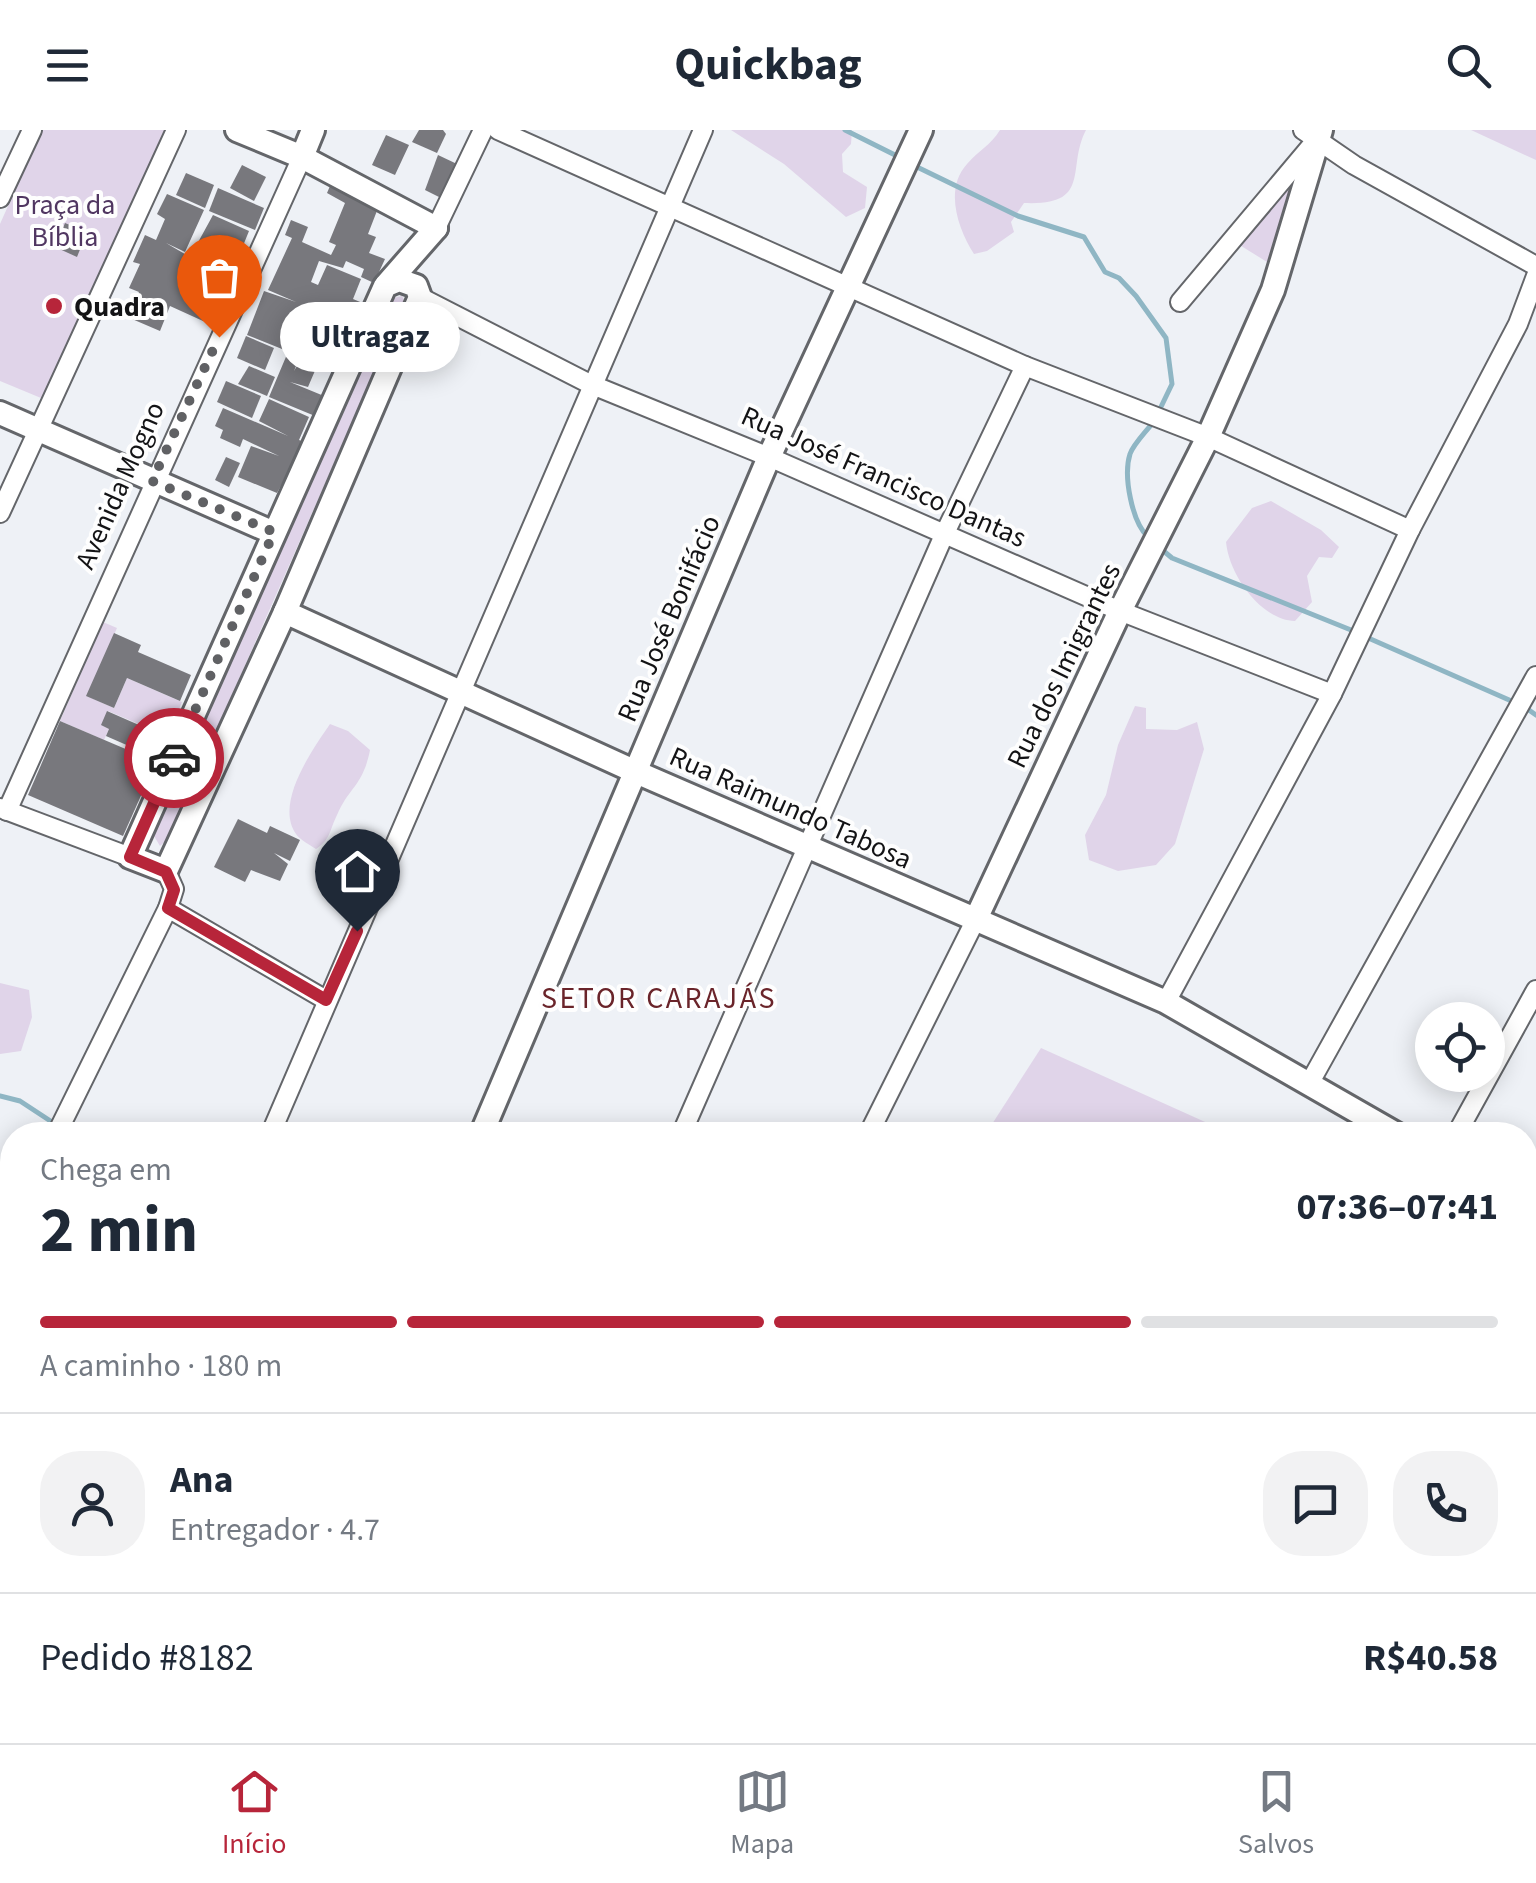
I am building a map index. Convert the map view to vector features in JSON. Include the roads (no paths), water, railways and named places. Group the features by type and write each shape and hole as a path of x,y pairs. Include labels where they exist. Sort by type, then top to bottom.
{"street":[{"path":"0,198 32,130"},
{"path":"0,513 176,130"},
{"path":"238,130 302,157 436,228"},
{"name":"Avenida Mogno","path":"4,809 313,130"},
{"path":"166,872 285,612 420,297 436,228 483,130"},
{"path":"498,130 1025,366 1208,437 1410,530"},
{"path":"275,1122 465,690 590,384 702,130"},
{"name":"Rua José Bonifácio","path":"487,1122 769,456 921,130"},
{"path":"1180,302 1314,133 1354,166 1536,266"},
{"name":"Rua dos Imigrantes","path":"975,921 1120,611 1208,437 1272,290 1314,133"},
{"path":"130,857 385,286 436,228"},
{"path":"1166,1002 1332,694 1410,530 1518,324 1536,276"},
{"path":"385,286 409,280 420,297"},
{"name":"Rua José Francisco Dantas","path":"420,297 590,384 769,456 1120,611 1332,694"},
{"path":"687,1122 944,535 1025,366"},
{"path":"0,413 274,532"},
{"name":"Rua Raimundo Tabosa","path":"285,612 465,690 636,772 1166,1002 1375,1122"},
{"path":"1309,1084 1531,684"},
{"path":"4,809 166,872 174,890 62,1122"},
{"path":"168,908 326,1000"},
{"path":"874,1122 975,921"},
{"path":"1463,1122 1536,990"}],"waterway":[{"path":"845,130 901,158"},
{"path":"915,166 1018,216 1084,237 1105,272 1119,278 1136,296 1166,338 1172,384 1159,411"},
{"path":"1148,537 1133,510 1128,463 1134,446 1154,421"},
{"path":"1160,548 1172,558 1356,632"},
{"path":"1366,637 1516,703"},
{"path":"1526,708 1536,715"},
{"path":"0,1096 20,1101 52,1122"}],"place":[{"name":"Quadra","path":"54,306"},
{"name":"Ultragaz","path":"219,337"}],"district":[{"name":"SETOR CARAJÁS","path":"659,998"}],"park label":[{"name":"Praça da Bíblia","path":"65,220"}]}
